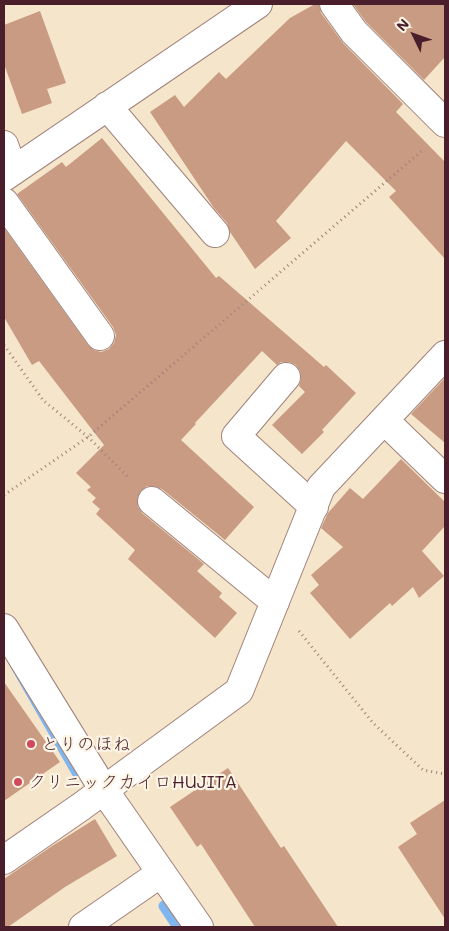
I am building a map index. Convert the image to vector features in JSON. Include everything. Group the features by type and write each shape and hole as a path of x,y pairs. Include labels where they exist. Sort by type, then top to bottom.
{"street":[{"path":"7,164 107,106 231,11 258,4"},
{"path":"334,4 354,32 438,133"},
{"path":"107,106 216,233"},
{"path":"4,202 100,336"},
{"path":"4,860 104,790 239,691 322,487 445,355"},
{"path":"286,377 236,436 314,507"},
{"path":"384,420 445,479"},
{"path":"152,501 275,602"},
{"path":"4,628 104,790 199,927"},
{"path":"83,927 161,873"}],"path":[{"path":"4,495 88,437 438,133"},
{"path":"4,345 43,400 88,437 152,501"},
{"path":"275,602 374,724 423,770 445,774"}],"water":[{"path":"4,637 87,773 75,780 4,656"},
{"path":"174,909 186,927 172,927 162,912"}],"building":[{"path":"315,4 319,4 321,13 343,43 403,104 396,112 445,162 445,259 389,197 396,191 346,141 276,221 291,238 255,269 230,232 227,223 214,208 150,112 175,95 184,107 219,72 226,79 290,18"},
{"path":"353,4 445,4 445,57 424,80 366,22"},
{"path":"40,11 66,83 47,89 52,103 22,114 4,64 4,25"},
{"path":"102,138 216,278 219,276 324,367 326,365 356,393 322,430 324,432 302,454 272,425 305,392 299,386 301,379 300,371 296,365 289,362 281,362 277,365 262,351 195,423 181,440 254,507 225,540 162,489 147,486 140,492 137,499 138,507 142,513 204,564 197,571 222,593 219,597 237,613 215,638 128,559 135,550 96,514 100,509 92,502 96,498 87,490 91,487 76,473 104,445 39,361 32,365 4,317 4,228 88,345 94,350 101,352 109,349 114,343 116,335 113,327 17,194 62,162 66,167"},
{"path":"445,378 445,443 411,414"},
{"path":"401,459 445,502 445,526 422,551 444,576 419,598 413,587 392,606 390,603 350,639 310,593 319,585 311,575 343,547 321,528 328,513 350,488 363,499"},
{"path":"4,682 60,762 4,801"},
{"path":"228,768 281,848 284,846 338,927 255,927 201,844 197,847 170,807"},
{"path":"445,800 445,919 398,847 417,834 410,823"},
{"path":"95,819 117,856 65,887 8,927 4,927 4,879"}],"waterway":[{"path":"164,906 178,927"}],"place":[{"name":"とりのほね","path":"31,744"},
{"name":"クリニックカイロHUJITA","path":"18,782"}]}
